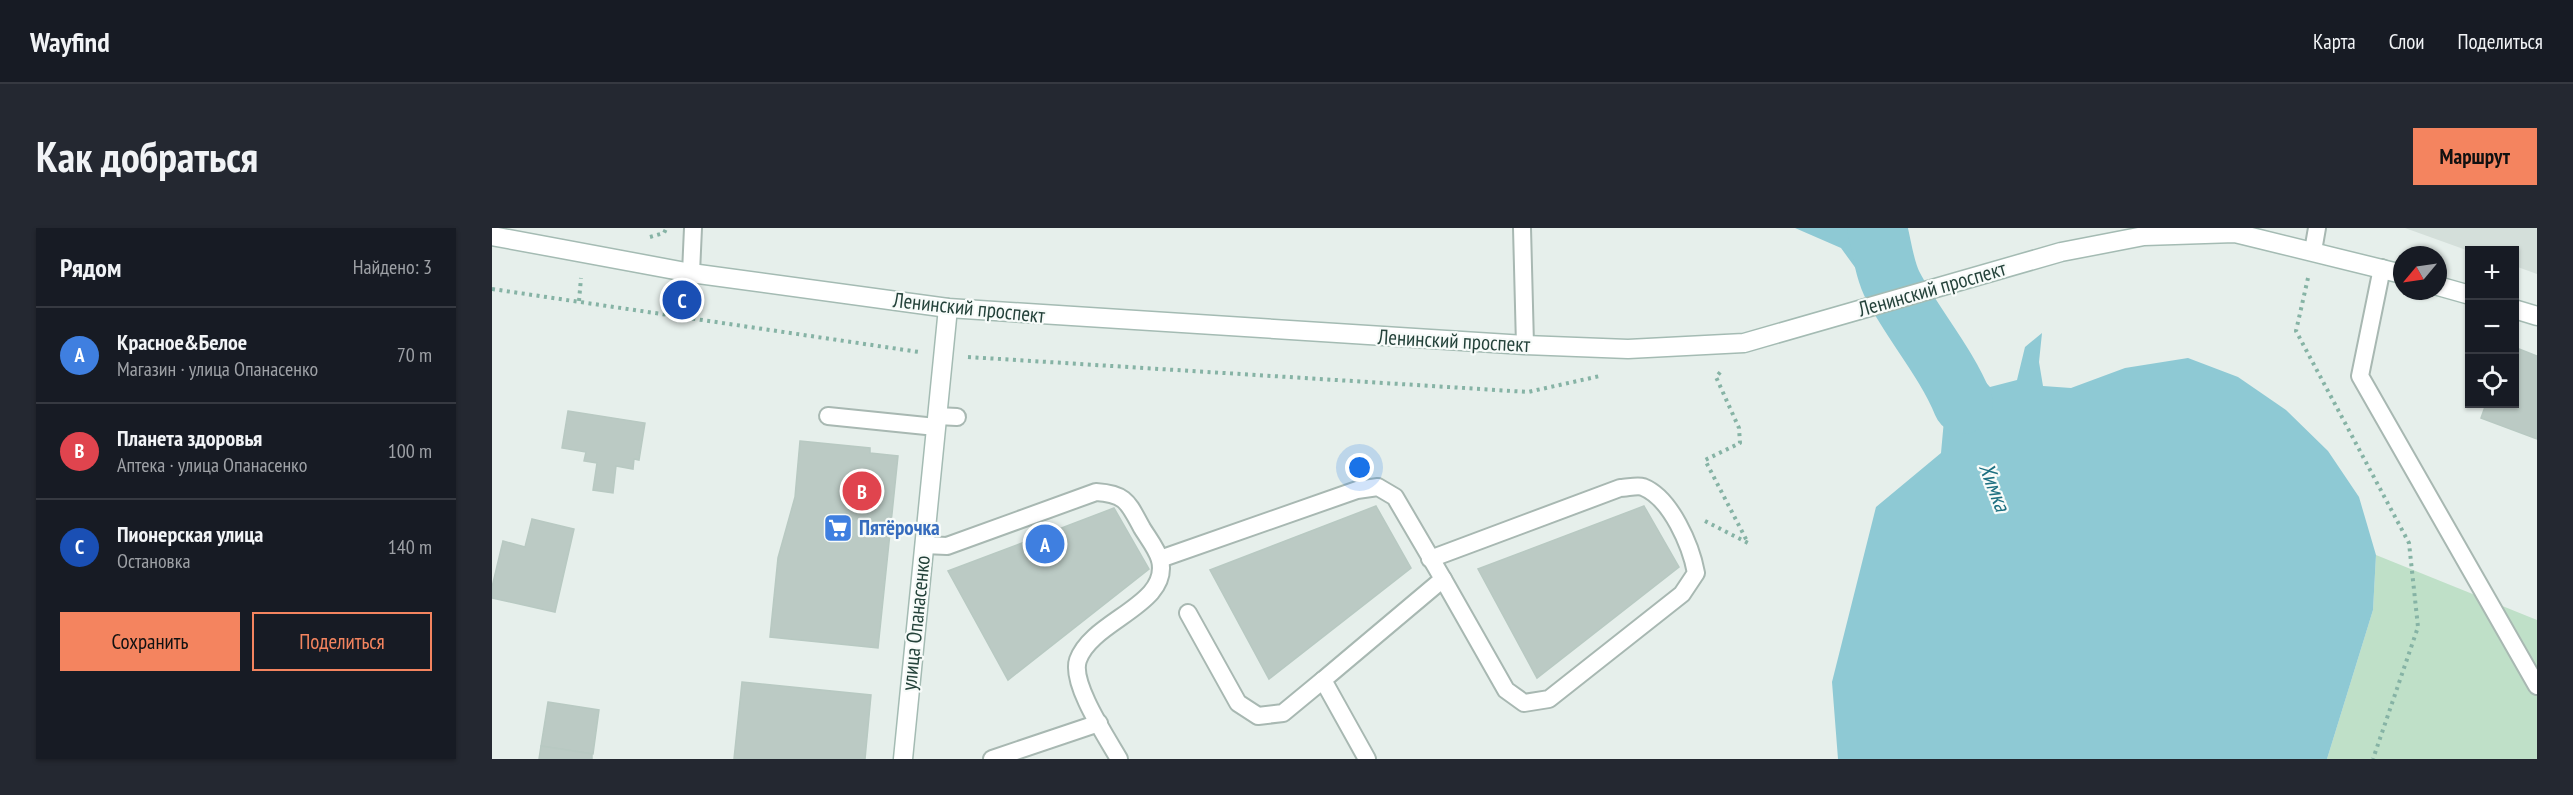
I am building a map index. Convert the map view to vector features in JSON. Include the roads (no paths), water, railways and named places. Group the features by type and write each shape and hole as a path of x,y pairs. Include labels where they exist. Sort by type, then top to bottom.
{"main road":[{"name":"Ленинский проспект","path":"492,236 691,273 948,308 1525,345 1628,349 1744,343 2061,252 2144,236 2235,233 2393,271"},
{"path":"2447,288 2465,294"},
{"name":"улица Опанасенко","path":"903,759 948,308"},
{"path":"2519,311 2537,316"}],"lane":[{"path":"691,273 693,228"},
{"path":"1522,228 1525,345"},
{"path":"2313,251 2317,228"},
{"path":"2382,268 2360,376 2537,686"},
{"path":"828,416 936,422 957,417"},
{"path":"1160,559 1357,490 1377,487 1395,497 1430,559 1443,579 1506,690 1524,703 1548,699 1682,594 1696,573 1692,550 1662,498 1641,486 1620,488 1430,559"},
{"path":"924,545 947,546 1096,492 1115,493 1129,505 1160,559 1161,578 1152,593 1090,639 1077,661 1080,690 1119,759"},
{"path":"1188,613 1238,703 1258,716 1283,713 1443,579"},
{"path":"1323,680 1363,758"},
{"path":"992,759 1099,723"}],"water":[{"path":"1795,228 1895,228 1913,278 1870,288 1841,248"},
{"path":"1937,330 1990,387 2017,380 2025,347 2042,333 2039,362 2043,386 2071,388 2125,368 2188,358 2238,377 2286,410 2328,451 2359,497 2376,555 2373,610 2327,759 1838,759 1832,682 1876,507 1941,453 1944,420 1898,338"}],"waterway":[{"name":"Химка","path":"1877,228 1885,265 1893,286 1948,373 1963,404"}],"place":[{"name":"Пионерская улица","path":"682,300"},
{"name":"Планета здоровья","path":"862,491"},
{"name":"Пятёрочка","path":"838,528"},
{"name":"Красное&Белое","path":"1045,544"}]}
